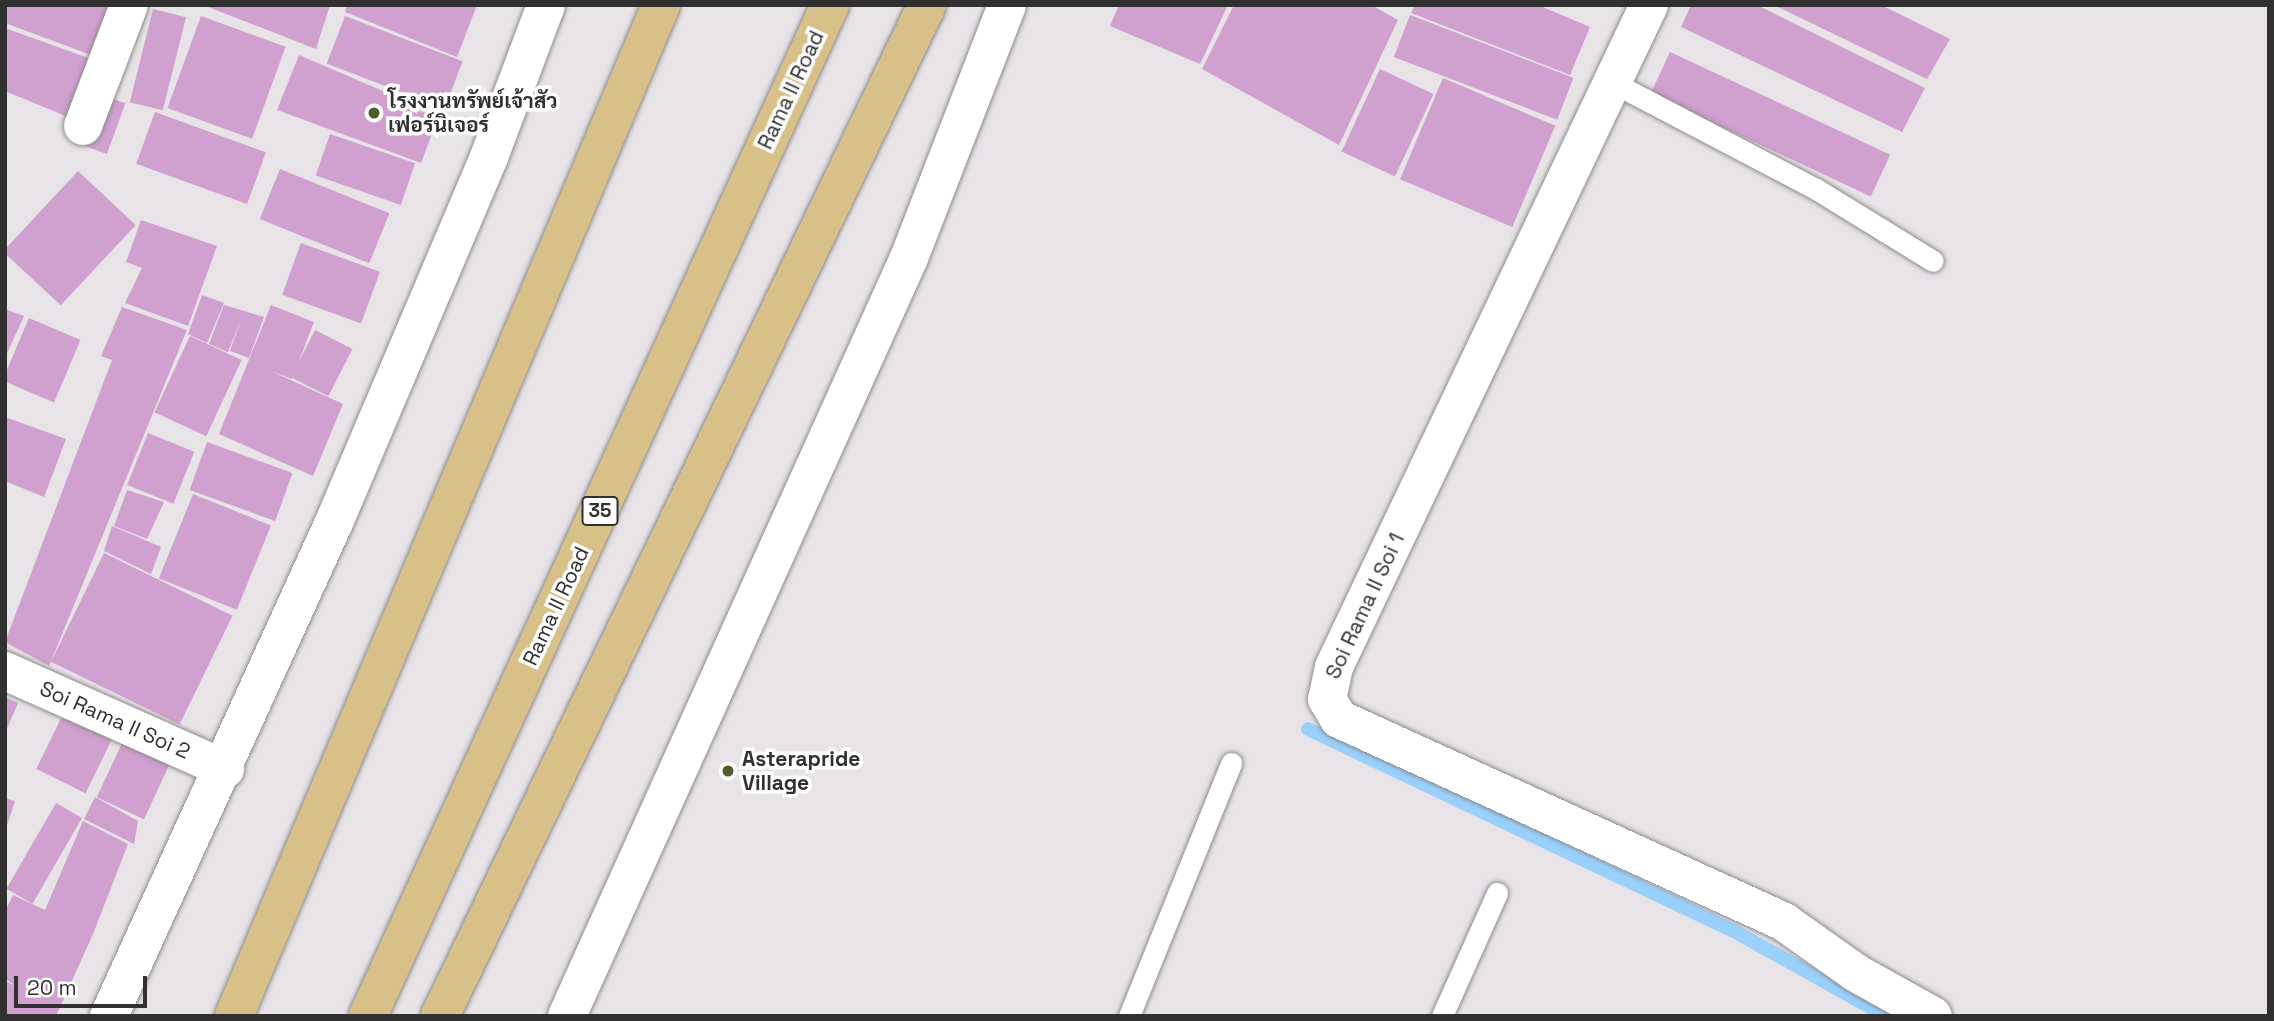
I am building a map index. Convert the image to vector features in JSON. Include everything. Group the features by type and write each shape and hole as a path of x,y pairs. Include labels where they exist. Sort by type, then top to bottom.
{"main road":[{"path":"83,126 129,5"},
{"path":"109,1016 225,769 427,305 546,5"},
{"path":"234,1016 661,5"},
{"name":"Rama II Road","path":"368,1016 830,5"},
{"path":"440,1016 927,5"},
{"path":"567,1016 892,296 1007,5"},
{"name":"Soi Rama II Soi 1","path":"1648,5 1334,667 1327,699 1332,712 1784,922 1933,1016"},
{"name":"Soi Rama II Soi 2","path":"5,671 225,769"}],"lane":[{"path":"1612,82 1816,189 1933,261"},
{"path":"1129,1016 1231,763"},
{"path":"1442,1016 1497,893"}],"building":[{"path":"5,5 109,5 91,55 5,23"},
{"path":"203,5 330,5 316,49"},
{"path":"347,5 477,5 457,57 345,12"},
{"path":"1119,5 1228,5 1200,64 1110,26"},
{"path":"1234,5 1371,5 1398,20 1339,145 1202,69"},
{"path":"1415,5 1538,5 1590,27 1570,75 1411,13"},
{"path":"1691,5 1757,5 1925,88 1902,132 1681,27"},
{"path":"1774,5 1881,5 1950,39 1927,79"},
{"path":"153,9 186,17 163,110 130,102"},
{"path":"1410,15 1573,78 1557,120 1394,57"},
{"path":"201,16 286,47 252,139 167,108"},
{"path":"345,16 463,61 444,109 327,64"},
{"path":"5,28 91,59 68,117 5,91"},
{"path":"1670,52 1890,155 1871,196 1651,94"},
{"path":"299,55 439,115 421,163 277,110"},
{"path":"1380,69 1433,94 1395,176 1342,151"},
{"path":"1443,78 1555,126 1512,227 1400,179"},
{"path":"100,94 125,103 107,154 82,145"},
{"path":"155,112 266,152 247,204 136,164"},
{"path":"330,134 415,163 401,205 316,176"},
{"path":"280,169 389,213 369,263 260,219"},
{"path":"78,171 136,225 61,305 5,253 5,249"},
{"path":"141,220 217,246 188,326 125,303 142,268 126,262"},
{"path":"301,243 380,272 361,323 282,295"},
{"path":"202,295 224,303 207,343 188,334"},
{"path":"224,305 264,317 249,358 230,351 242,317 228,352 209,344"},
{"path":"271,305 314,322 292,379 271,371 343,404 313,476 219,434"},
{"path":"122,307 187,330 49,666 5,642 112,360 101,356"},
{"path":"5,309 24,316 5,358"},
{"path":"29,318 81,340 54,402 5,382 5,375"},
{"path":"315,330 352,349 328,396 291,377"},
{"path":"190,336 242,360 206,436 155,412"},
{"path":"5,417 66,439 44,497 5,481"},
{"path":"148,433 194,452 173,504 127,485"},
{"path":"207,442 293,473 275,521 190,490"},
{"path":"127,490 164,502 147,539 114,526"},
{"path":"193,494 271,525 237,610 159,578"},
{"path":"112,526 161,547 151,574 104,551"},
{"path":"104,553 233,616 179,724 51,662"},
{"path":"5,697 18,703 5,733"},
{"path":"66,708 115,732 86,793 36,769"},
{"path":"123,741 170,763 144,819 97,797"},
{"path":"95,797 138,821 134,844 84,819"},
{"path":"5,798 15,801 6,828 5,827"},
{"path":"56,803 82,818 32,904 6,889"},
{"path":"83,821 128,844 93,934 56,1016 5,1016 5,981 16,986 5,979 5,911 13,895 45,910"}],"waterway":[{"path":"1308,729 1734,931 1886,1016"}],"place":[{"name":"โรงงานทรัพย์เจ้าสัว เฟอร์นิเจอร์","path":"374,113"},
{"name":"Asterapride Village","path":"728,771"}]}
